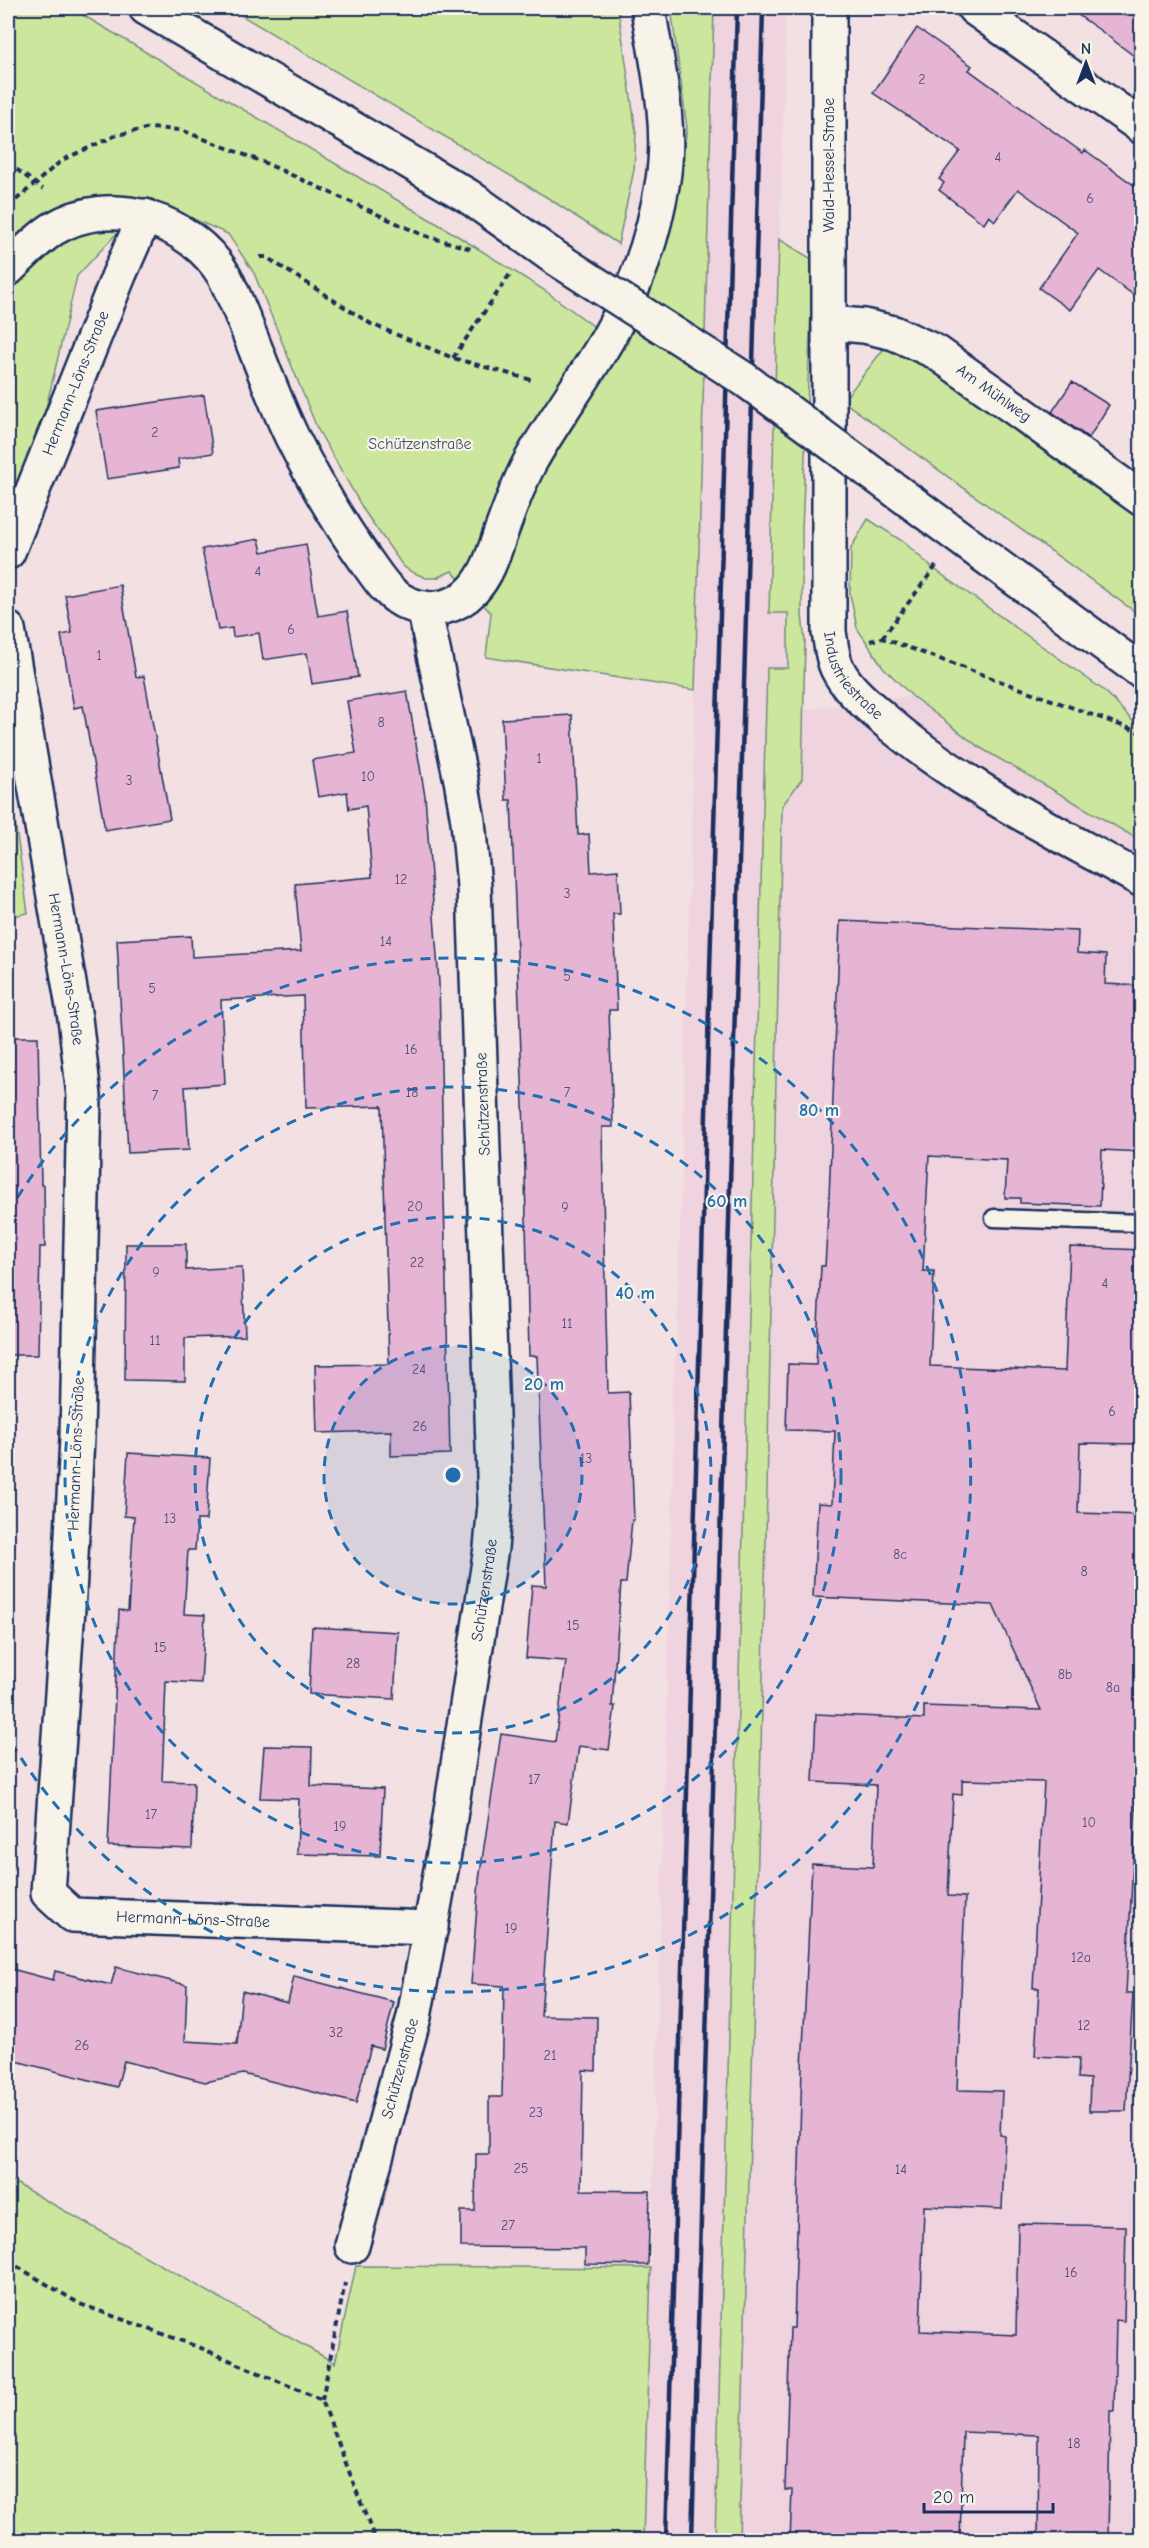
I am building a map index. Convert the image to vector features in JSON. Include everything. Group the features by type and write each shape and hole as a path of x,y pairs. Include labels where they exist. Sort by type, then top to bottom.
{"street":[{"path":"146,8 468,196 551,255 744,380 1142,672"},
{"path":"8,269 53,229 69,221 110,214 145,216 192,238 218,264 235,298 292,436 353,543 385,586 411,606 438,609 464,599 482,580 526,470 608,339 642,265 653,228 663,178 667,133 648,8"},
{"name":"Waid-Hessel-Straße","path":"829,8 829,323"},
{"path":"974,8 1142,127"},
{"name":"Hermann-Löns-Straße","path":"8,552 145,216"},
{"name":"Am Mühlweg","path":"829,323 864,326 894,333 936,352 1142,499"},
{"name":"Industriestraße","path":"829,323 829,632 837,668 847,683 872,709 958,776 1142,880"},
{"name":"Schützenstraße","path":"352,2246 414,2017 431,1928 491,1548 495,1504 474,886 468,821 461,780 424,608"},
{"name":"Hermann-Löns-Straße","path":"8,629 75,1018 84,1096 77,1438 69,1594 48,1893 72,1915 431,1928"}],"lane":[{"path":"994,1218 1142,1223"}],"path":[{"path":"8,207 62,160 117,135 150,128 181,129 263,162 423,235 478,251"},
{"path":"218,264 248,256 266,257 371,324 453,358 542,383 573,395"},
{"path":"453,358 511,272"},
{"path":"882,638 932,571"},
{"path":"832,651 882,638 1142,733"},
{"path":"352,2246 322,2400 375,2541"},
{"path":"8,2262 80,2304 201,2348 322,2400"}],"shaded area":[{"path":"714,8 786,8 769,612 788,613 788,668 767,668 715,2540 643,2540 674,1437 671,1405 677,1341"},
{"path":"912,696 980,747 1141,841 1141,2540 739,2540 763,1673 782,805 802,779 803,710"}],"green space":[{"path":"8,8 71,8 448,230 544,290 625,349 658,272 679,181 687,128 671,8 714,8 695,690 486,657 491,613 452,571 436,578 426,578 403,566 365,512 317,428 254,273 228,234 164,206 115,235 77,276 8,570"},
{"path":"229,8 618,8 636,132 634,170 618,244 548,198"},
{"path":"779,239 813,260 802,530 802,615 805,642 802,779 782,806 763,1673 739,2540 715,2540 767,668 788,668 788,613 769,613"},
{"path":"889,342 931,363 1141,511 1141,616 843,401"},
{"path":"868,519 905,543 930,566 1106,692 1141,730 1141,841 979,747 912,696 883,667 857,628 850,594 851,548"},
{"path":"8,772 28,913 8,917"},
{"path":"8,2179 335,2363 356,2266 651,2268 643,2540 8,2540"}],"building":[{"path":"1068,8 1142,8 1142,62 1101,31"},
{"path":"917,28 972,66 969,70 1083,153 1085,150 1142,191 1142,301 1099,270 1070,310 1039,288 1078,233 1018,189 995,221 989,216 984,224 939,190 944,183 939,179 960,151 873,93"},
{"path":"1072,382 1109,405 1089,438 1052,412"},
{"path":"204,395 213,453 178,459 179,468 107,479 96,411"},
{"path":"259,539 262,552 306,544 318,616 347,611 358,677 312,684 307,653 263,660 259,633 233,637 232,628 218,630 202,549"},
{"path":"120,585 136,677 144,676 170,819 105,830 83,706 74,708 61,635 72,633 65,595"},
{"path":"407,691 425,796 439,983 450,1454 391,1456 391,1431 317,1433 315,1365 389,1364 382,1106 306,1108 303,996 221,1000 225,1084 185,1087 189,1150 128,1153 117,940 191,936 192,957 301,951 295,884 372,877 366,806 349,809 347,792 318,797 312,760 356,753 347,701"},
{"path":"572,715 578,835 589,834 591,872 618,870 620,914 613,914 617,1010 609,1010 613,1127 602,1127 604,1245 608,1393 629,1392 634,1520 632,1520 626,1583 621,1583 612,1706 615,1706 609,1750 579,1746 568,1823 555,1821 541,2016 597,2017 596,2071 583,2070 581,2190 650,2191 648,2265 585,2264 585,2248 461,2247 461,2211 475,2211 476,2154 489,2154 489,2097 502,2097 504,1986 471,1984 479,1880 501,1734 555,1742 566,1661 526,1658 532,1585 546,1586 537,1356 529,1356 524,1129 511,800 506,800 502,719"},
{"path":"840,921 1078,931 1077,953 1106,955 1105,984 1142,986 1142,1152 1102,1150 1100,1206 1020,1203 1020,1198 1005,1198 1007,1160 929,1156 923,1271 934,1271 930,1366 1065,1371 1070,1247 1142,1250 1142,1444 1080,1443 1078,1513 1142,1515 1135,1767 1138,1767 1126,1993 1133,1993 1126,2111 1089,2111 1090,2079 1078,2078 1079,2058 1035,2056 1039,1988 1033,1988 1044,1782 962,1780 962,1795 953,1794 948,1896 965,1897 957,2090 1002,2091 1000,2135 1005,2136 1002,2209 924,2206 920,2331 1016,2335 1018,2224 1126,2226 1124,2321 1116,2320 1114,2411 1110,2411 1108,2541 1038,2541 1039,2435 963,2432 960,2541 790,2541 792,2490 785,2490 790,2328 794,2328 802,2068 812,1864 873,1867 876,1785 813,1782 816,1714 924,1719 924,1706 1041,1710 993,1605 813,1597 818,1503 832,1504 835,1431 786,1430 788,1364 816,1365 821,1266 825,1266 829,1198"},
{"path":"8,1037 38,1037 41,1185 44,1185 45,1247 40,1247 38,1355 8,1355"},
{"path":"126,1244 186,1244 186,1270 242,1267 245,1336 185,1338 185,1381 125,1380"},
{"path":"128,1453 210,1458 206,1520 197,1520 195,1550 188,1550 184,1614 205,1615 201,1683 166,1681 162,1781 194,1782 192,1849 108,1846 119,1610 128,1611 134,1517 124,1516"},
{"path":"312,1627 398,1632 394,1699 309,1694"},
{"path":"264,1746 312,1747 311,1786 383,1789 380,1856 297,1854 299,1799 260,1798"},
{"path":"116,1967 187,1985 185,2041 237,2044 242,1991 288,2003 294,1976 394,2002 382,2049 371,2046 356,2103 243,2074 205,2082 124,2061 117,2087 8,2059 8,1968 53,1980 55,1971 111,1985"}],"railway":[{"path":"666,2540 737,8"},
{"path":"692,2540 763,8"}]}
